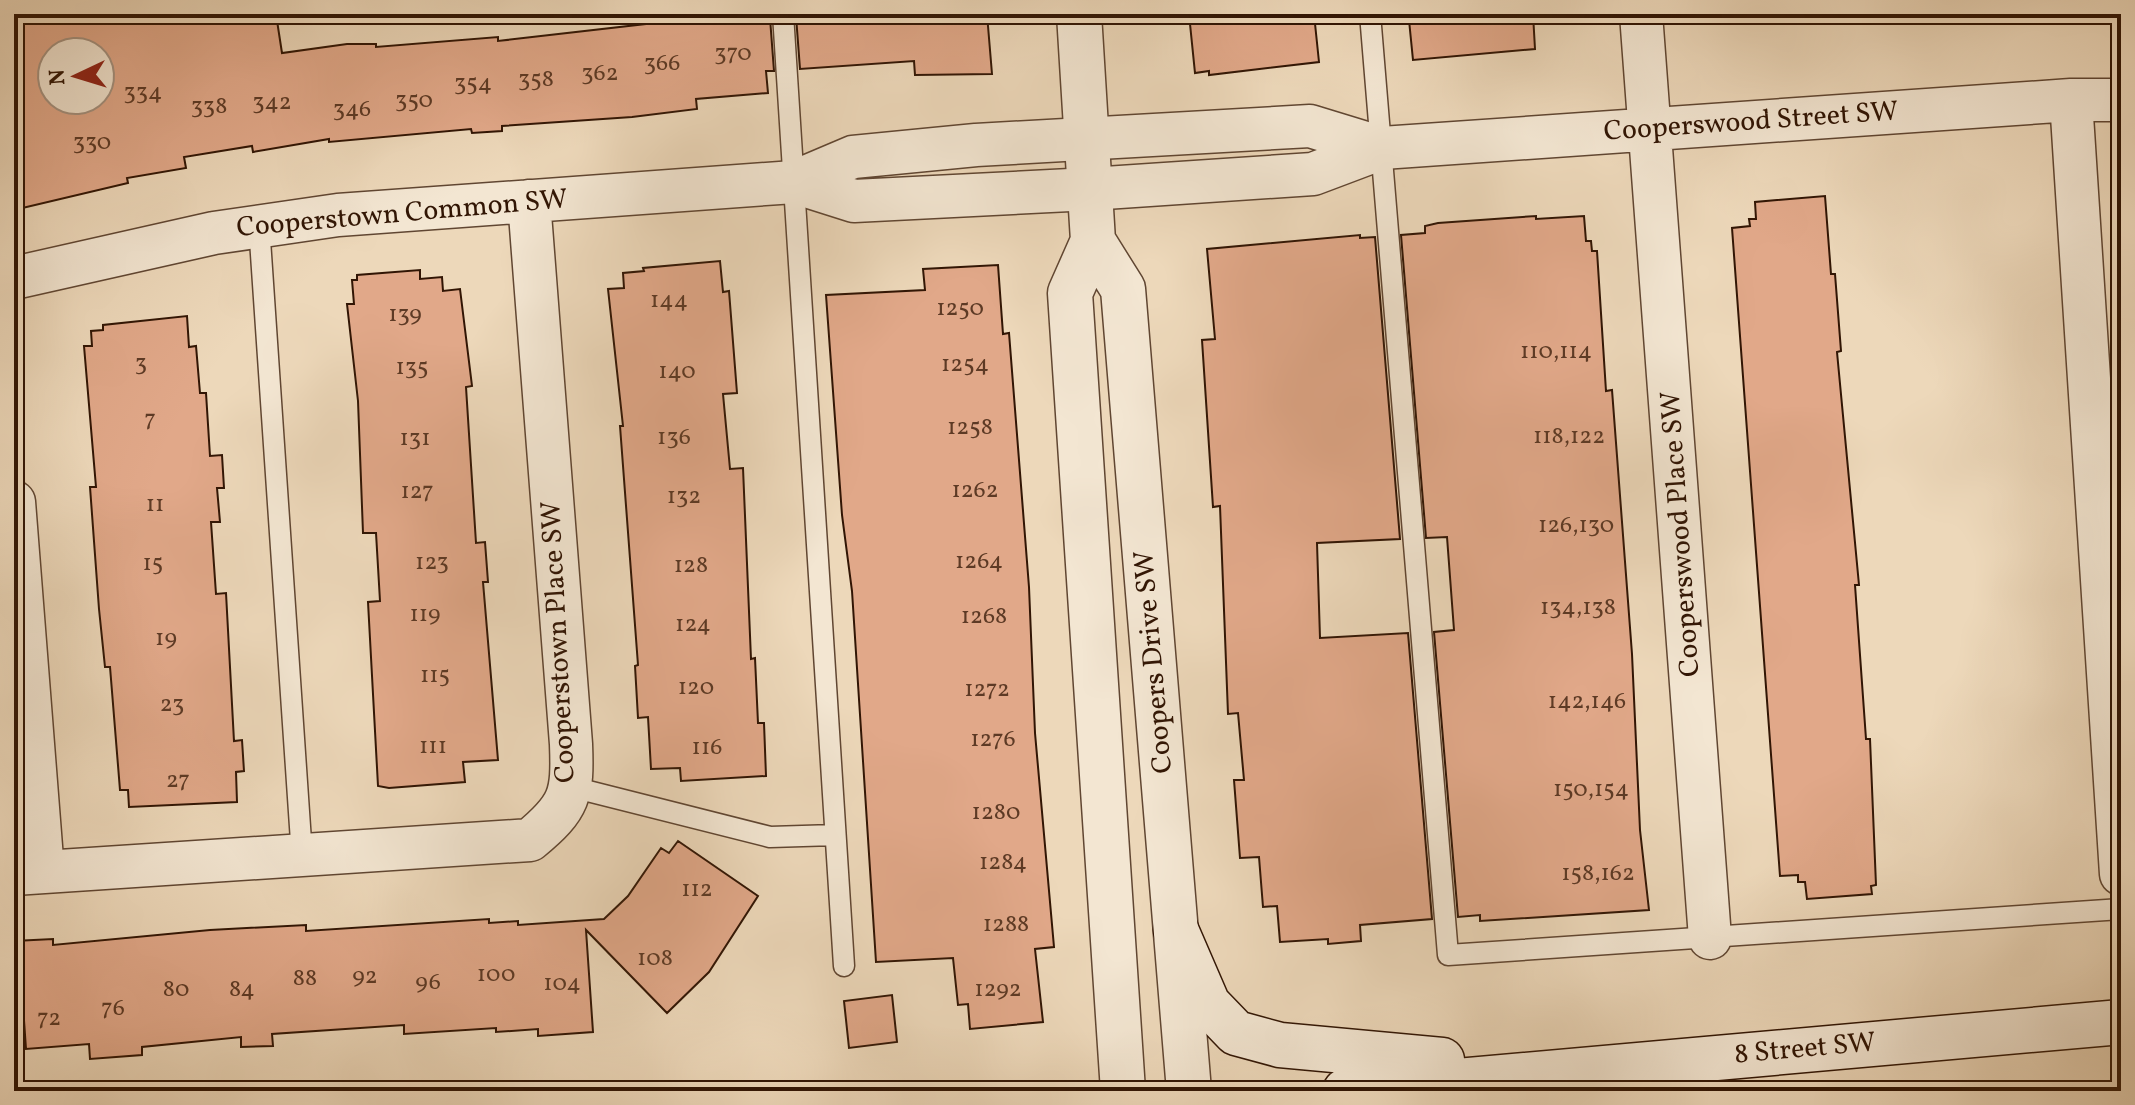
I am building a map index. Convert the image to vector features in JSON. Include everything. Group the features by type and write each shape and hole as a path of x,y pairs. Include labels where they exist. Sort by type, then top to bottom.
{"street":[{"name":"Coopers Drive SW","path":"1079,14 1093,241 1070,293 1123,1091"},
{"name":"Cooperswood Place SW","path":"1641,14 1710,938"},
{"name":"Cooperswood Street SW","path":"1090,189 1313,174 1382,148 2071,100 2121,100"},
{"path":"2071,100 2121,874"},
{"name":"Cooperswood Street SW","path":"1087,139 1310,126 1382,148"},
{"name":"Cooperstown Common SW","path":"14,278 259,225 338,215 794,182 853,157 976,145 1087,139"},
{"name":"Cooperstown Common SW","path":"794,182 854,201 1090,189"},
{"name":"Cooperstown Place SW","path":"28,873 530,840 555,820 572,787 529,201"},
{"name":"Coopers Drive SW","path":"1093,241 1123,289 1189,1091"},
{"path":"14,502 28,873"},
{"path":"1176,930 1208,1004 1236,1033 1280,1045 1404,1059 1620,1065"},
{"name":"8 Street SW","path":"1345,1091 2121,1022"}],"lane":[{"path":"783,14 844,966"},
{"path":"1370,14 1448,955 2121,909"},
{"path":"259,225 302,856"},
{"path":"572,787 770,837 835,835"}],"building":[{"path":"61,14 276,14 282,53 347,44 376,44 376,47 498,37 498,41 698,18 698,14 761,14 762,18 770,18 774,71 766,71 768,93 696,99 697,109 502,126 502,131 472,133 471,129 329,142 329,139 253,152 252,146 184,157 186,168 127,178 128,183 14,210 14,25"},
{"path":"847,14 848,18 987,14 992,74 915,75 914,61 800,69 796,16"},
{"path":"1189,14 1314,14 1319,62 1209,75 1209,71 1195,73"},
{"path":"1471,14 1533,14 1535,49 1413,60 1409,20"},
{"path":"1825,196 1831,274 1835,274 1841,351 1837,352 1859,585 1855,585 1866,739 1870,739 1876,885 1871,886 1872,894 1807,899 1805,882 1798,882 1798,875 1780,876 1732,228 1750,226 1749,219 1756,219 1755,202"},
{"path":"1536,216 1536,219 1584,216 1586,241 1591,241 1592,251 1597,251 1606,391 1612,390 1632,654 1640,830 1649,910 1480,921 1480,915 1458,917 1434,632 1454,630 1447,537 1426,538 1401,235 1425,233 1425,226 1438,223"},
{"path":"1360,235 1360,238 1375,237 1400,539 1317,543 1320,638 1408,633 1432,919 1360,925 1361,941 1328,944 1328,939 1280,942 1277,906 1263,907 1259,857 1240,858 1234,780 1244,780 1238,713 1228,714 1220,506 1213,507 1202,340 1215,339 1207,249"},
{"path":"720,261 723,292 729,291 737,393 723,394 730,469 743,468 751,659 755,658 758,723 764,723 766,776 681,781 680,768 651,769 648,717 638,718 635,666 638,665 620,426 623,426 608,289 624,288 623,273 644,271 643,268"},
{"path":"998,265 1003,334 1009,333 1029,587 1035,733 1054,947 1035,949 1043,1022 970,1029 968,1004 958,1005 953,958 876,962 852,591 842,515 826,295 925,290 923,269"},
{"path":"420,270 420,279 442,277 443,291 460,289 472,386 466,387 476,543 485,542 488,582 483,582 498,760 463,762 465,782 389,788 378,786 368,602 380,601 376,533 363,533 358,401 347,304 354,304 352,280 357,280 357,275"},
{"path":"187,316 189,347 196,346 200,393 206,393 210,456 222,455 224,488 217,488 220,522 211,522 216,594 226,593 234,741 242,740 244,771 236,772 237,802 129,807 128,790 120,790 110,667 105,667 99,609 90,487 96,487 84,346 92,346 91,331 103,330 103,325"},
{"path":"678,841 758,896 709,972 667,1013 586,930 593,1032 538,1036 538,1029 496,1032 496,1028 404,1034 404,1025 272,1034 273,1046 241,1047 241,1037 142,1047 142,1055 90,1059 89,1044 26,1049 22,992 14,993 14,941 53,939 53,945 210,930 306,925 306,931 489,919 489,923 518,921 518,925 604,919 628,896 661,848 669,853"},
{"path":"892,995 897,1042 849,1048 844,1001"}]}
